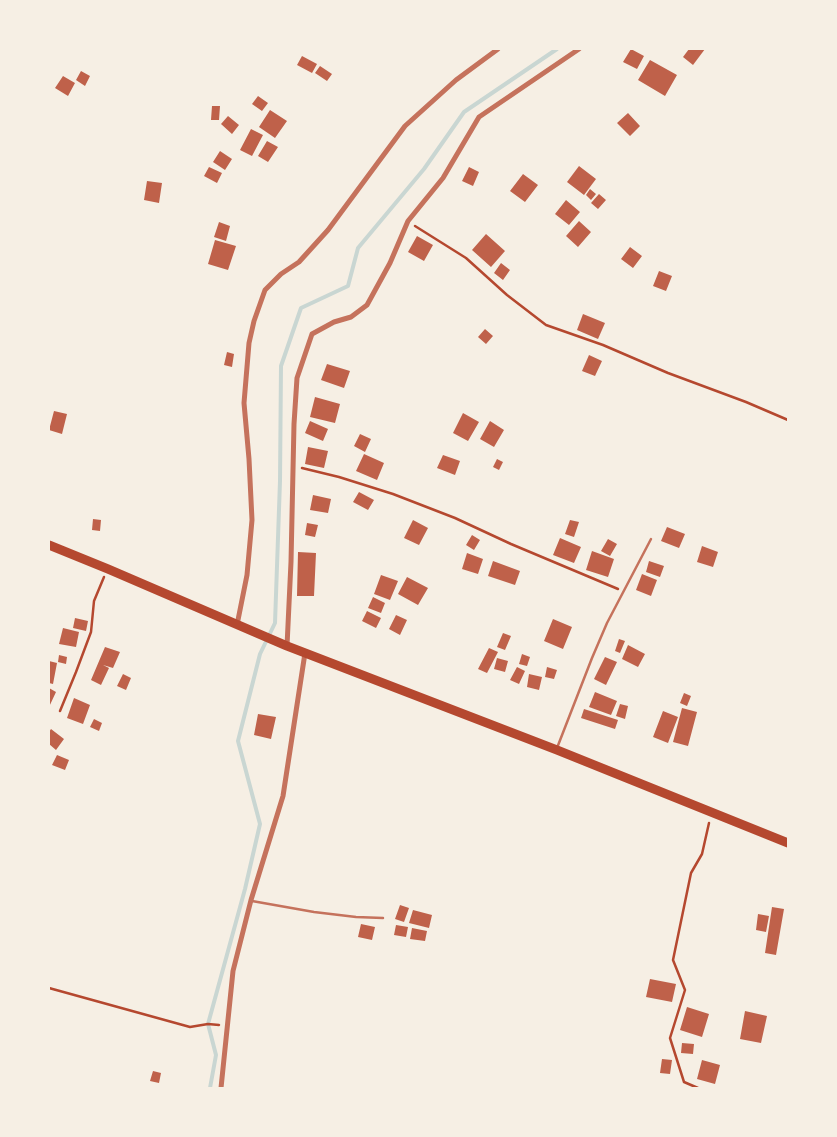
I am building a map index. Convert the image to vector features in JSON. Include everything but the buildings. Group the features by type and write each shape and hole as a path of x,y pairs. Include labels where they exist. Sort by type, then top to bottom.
{"highway":[{"path":"49,545 277,642 557,750 788,843"}],"street":[{"path":"236,625 247,575 252,520 244,403 248,352 254,321 266,290 281,274 299,262 328,230 405,126 456,80 498,49"},
{"path":"287,646 297,378 312,334 334,322 351,317 367,305 390,263 408,221 443,178 479,117 579,49"},
{"path":"221,1088 233,970 251,900 283,796 305,653"}],"lane":[{"path":"557,750 592,658 651,539"},
{"path":"251,900 314,912 383,918"}],"path":[{"path":"408,221 466,258 507,295 546,325 788,420"},
{"path":"293,466 339,477 393,494 455,518 624,592"},
{"path":"60,712 90,632 94,601 108,569"},
{"path":"698,1088 684,1082 670,1038 685,990 673,960 691,873 702,854 711,812"},
{"path":"49,988 190,1027 208,1024 227,1026"}],"waterway":[{"path":"210,1088 216,1055 208,1024 245,889 260,824 238,741 260,654 275,623 280,481 281,366 301,308 348,286 358,248 424,169 464,112 557,49"}]}
